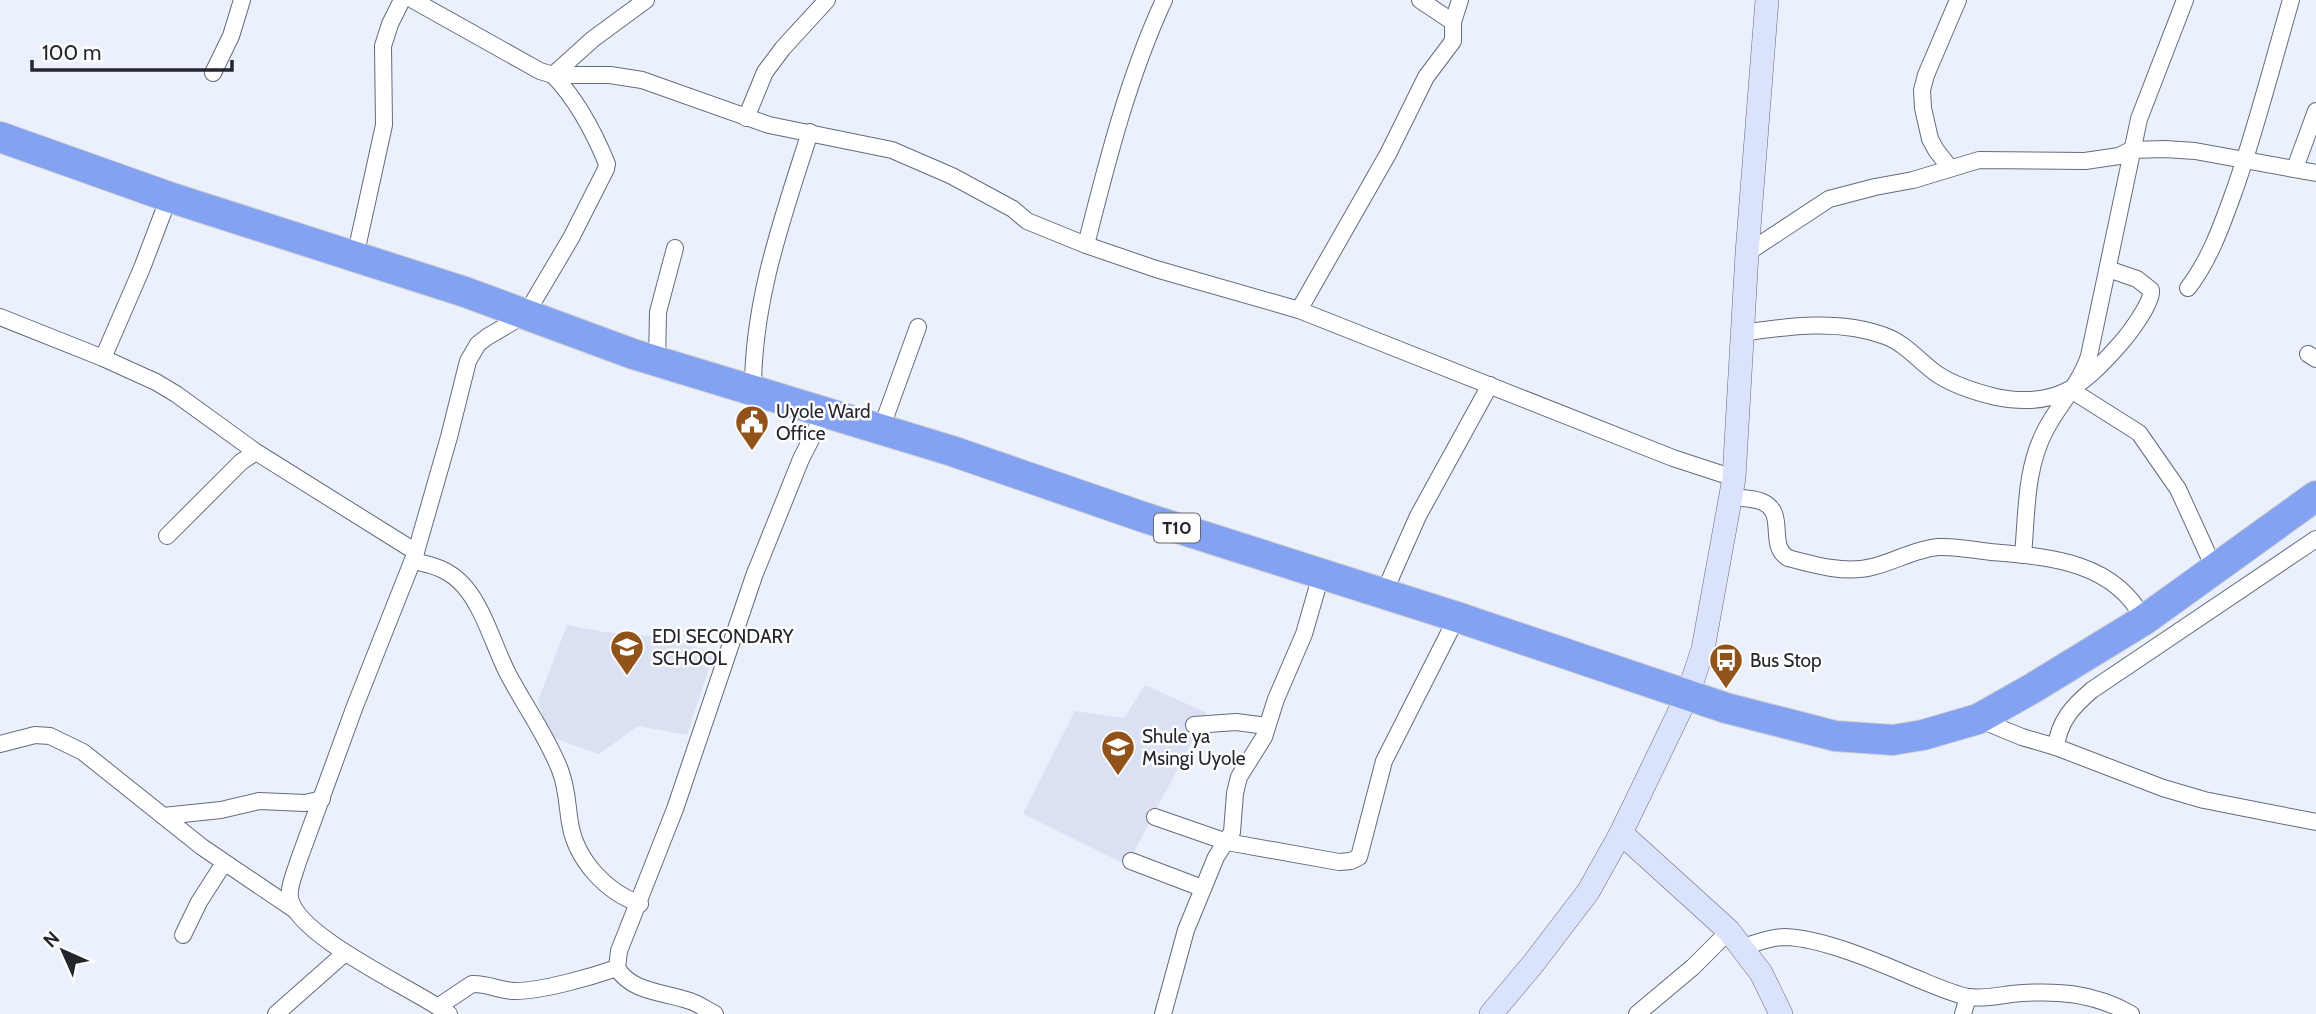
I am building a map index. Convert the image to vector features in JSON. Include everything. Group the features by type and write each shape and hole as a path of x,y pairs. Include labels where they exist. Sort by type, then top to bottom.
{"highway":[{"name":"T10","path":"0,137 169,197 526,314 657,361 881,429 1770,721 1835,736 1861,740 1893,740 1923,735 1978,719 2144,620 2316,496"}],"street":[{"path":"214,73 231,36 242,0"},
{"path":"355,257 384,125 383,46 401,0"},
{"path":"413,0 528,65 553,75 610,75 642,80 746,118 871,145 912,157 1013,209 1027,221 1086,245 1156,269 1299,310 1673,458 1771,506 1777,519 1778,549 1787,558 1815,565 1864,569 1921,550 1943,547 2071,563 2111,580 2132,598 2144,620"},
{"path":"553,75 593,39 646,0"},
{"path":"746,118 765,72 827,0"},
{"path":"1086,245 1131,84 1164,0"},
{"path":"1420,0 1453,22"},
{"path":"1299,310 1388,154 1426,77 1453,41 1453,22 1460,0"},
{"path":"1491,1014 1580,902 1621,833 1688,694 1709,619 1733,488 1747,253 1767,0"},
{"path":"1950,168 1932,144 1923,108 1922,90 1958,0"},
{"path":"2023,555 2030,472 2044,433 2083,373 2090,356 2138,119 2185,0"},
{"path":"2188,288 2206,262 2224,220 2291,0"},
{"path":"295,910 290,901 290,888 298,862 355,706 415,556 468,361 478,344 526,314 571,238 607,167 592,130 567,91 553,75"},
{"path":"2295,168 2316,111"},
{"path":"753,389 757,323 768,268 810,132"},
{"path":"1747,253 1829,199 1988,159 2085,162 2119,156 2131,150 2195,151 2316,173"},
{"path":"103,358 169,197"},
{"path":"657,361 658,312 675,248"},
{"path":"1742,333 1801,326 1841,327 1887,337 1946,380 1971,390 2027,401 2046,400 2071,390 2091,376 2123,341 2152,296 2150,288 2137,279 2108,269"},
{"path":"0,317 103,358 176,394 257,452 415,556 443,569 466,587 508,673 561,771 566,788 570,825 583,855 611,890 640,904"},
{"path":"881,429 918,327"},
{"path":"1383,595 1418,516 1490,385"},
{"path":"2071,390 2134,428 2142,437 2183,498 2215,570"},
{"path":"715,1014 692,1001 666,996 632,983 622,976 617,968 625,936 640,904 714,699 758,566 801,459 825,412"},
{"path":"167,536 241,462 257,452"},
{"path":"2056,747 2062,723 2068,713 2092,690 2316,539"},
{"path":"1163,1014 1178,957 1202,888 1216,857 1232,832 1239,777 1259,746 1304,634 1321,575"},
{"path":"1155,817 1227,842 1339,862 1359,857 1384,761 1457,617"},
{"path":"1978,719 2163,788 2193,797 2316,822"},
{"path":"1194,725 1236,722 1267,726"},
{"path":"0,744 35,735 65,741 104,767 163,817 224,863 295,910 345,953 444,1010 472,984 523,990 589,977 617,968"},
{"path":"163,817 259,802 306,803 322,799"},
{"path":"1621,833 1736,939 1761,973 1782,1014"},
{"path":"1131,862 1202,888"},
{"path":"183,935 199,902 224,863"},
{"path":"1637,1014 1693,967 1736,939 1786,937 1856,954 1974,1003 2036,992 2069,993 2095,998 2131,1014"},
{"path":"276,1014 345,953"},
{"path":"1963,1014 1974,1003"}],"shaded area":[{"name":"EDI SECONDARY SCHOOL","path":"567,625 604,632 664,637 714,653 687,735 638,726 599,754 550,737 538,701"},
{"path":"1145,685 1207,713 1127,865 1023,814 1075,711 1124,718"}],"place":[{"name":"Uyole Ward Office","path":"752,452"},
{"name":"EDI SECONDARY SCHOOL","path":"627,677"},
{"name":"Bus Stop","path":"1726,690"},
{"name":"Shule ya Msingi Uyole","path":"1118,777"}]}
